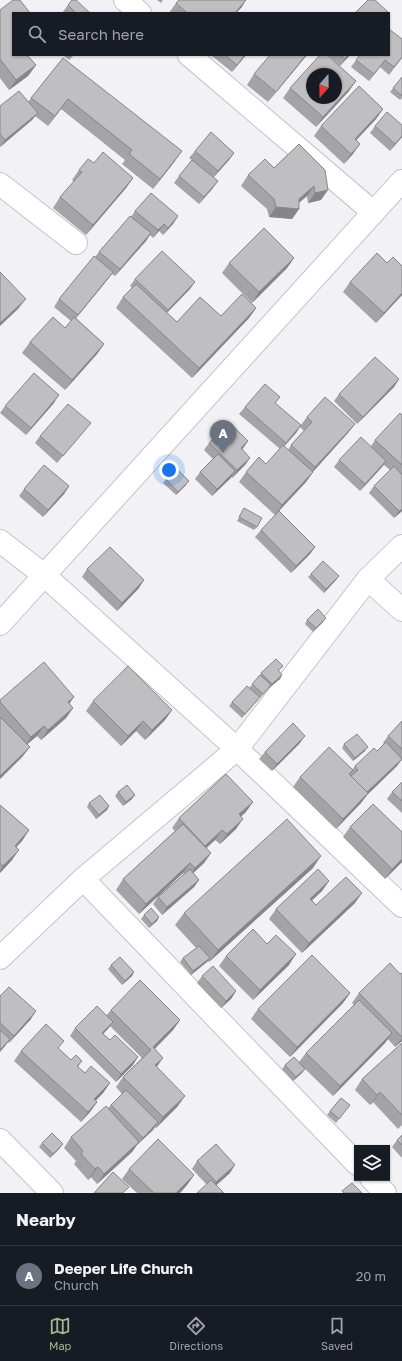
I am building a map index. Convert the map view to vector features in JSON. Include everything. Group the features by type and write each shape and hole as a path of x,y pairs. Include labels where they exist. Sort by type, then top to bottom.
{"street":[{"path":"124,0 139,12"},
{"path":"190,56 372,212"},
{"path":"0,624 372,212 402,181"},
{"path":"0,184 76,243"},
{"path":"0,542 44,575 237,749 402,906"},
{"path":"0,958 83,878 237,749 368,579 402,546"},
{"path":"368,579 402,610"},
{"path":"83,878 354,1161"},
{"path":"0,1140 52,1193"},
{"path":"373,1181 385,1193"}],"building":[{"path":"13,0 20,0 29,12 12,12 12,56 28,56 36,65 16,80 0,59 0,10"},
{"path":"72,0 76,0 89,12 75,12 68,5"},
{"path":"179,0 246,0 236,12 186,12 176,3"},
{"path":"368,0 375,0 388,12 356,12"},
{"path":"390,30 402,39 402,57 394,67 385,60 374,74 356,60 359,56 390,56"},
{"path":"226,56 244,56 237,65"},
{"path":"269,56 305,56 276,92 254,74"},
{"path":"319,56 328,56 342,68 308,68"},
{"path":"63,58 182,151 160,179 129,154 132,150 68,99 55,116 31,98"},
{"path":"342,68 356,81 342,96"},
{"path":"306,70 306,102 290,88"},
{"path":"402,77 402,96 393,88"},
{"path":"359,86 383,109 355,139 360,144 351,154 321,126"},
{"path":"19,91 38,113 5,140 0,134 0,106"},
{"path":"308,104 335,104 323,117"},
{"path":"387,112 402,125 402,136 395,144 375,126"},
{"path":"211,132 234,153 218,171 195,151"},
{"path":"299,144 325,170 328,190 315,193 314,186 299,199 299,209 276,207 274,199 248,175 265,159 274,168"},
{"path":"103,152 133,178 93,225 60,197 82,172 79,170 88,159 94,163"},
{"path":"192,160 218,181 204,197 179,176"},
{"path":"151,193 178,216 168,228 164,224 158,230 135,211"},
{"path":"130,216 151,233 120,269 99,252"},
{"path":"264,228 294,258 259,292 229,263"},
{"path":"162,251 195,282 168,310 135,279"},
{"path":"377,253 387,263 393,257 402,266 402,293 384,313 350,282"},
{"path":"94,256 113,272 78,315 59,299"},
{"path":"0,272 26,299 0,323"},
{"path":"136,284 177,322 200,297 221,316 242,294 256,308 199,368 123,297"},
{"path":"53,317 65,328 74,317 104,344 72,380 30,342"},
{"path":"375,357 399,379 363,417 339,394"},
{"path":"34,373 59,395 31,428 5,406"},
{"path":"265,384 280,397 275,403 301,425 286,443 245,407"},
{"path":"325,397 355,424 315,467 291,445 312,422 307,417"},
{"path":"68,404 91,423 63,456 40,436"},
{"path":"400,413 402,415 402,465 375,440"},
{"path":"230,423 248,441 241,448 250,458 237,470 209,443"},
{"path":"361,437 386,461 365,484 339,460"},
{"path":"283,445 313,472 282,505 246,472 259,457 266,464"},
{"path":"218,454 235,471 217,489 200,472"},
{"path":"44,465 69,486 48,510 24,489"},
{"path":"394,466 402,475 402,509 399,511 374,486"},
{"path":"177,469 189,481 178,492 166,479"},
{"path":"244,508 262,518 257,527 239,517"},
{"path":"279,511 315,547 296,566 261,530"},
{"path":"110,547 144,580 122,603 87,569"},
{"path":"323,561 339,576 326,589 311,574"},
{"path":"318,609 326,618 316,628 307,620"},
{"path":"276,659 283,666 278,670 282,675 272,684 261,673"},
{"path":"44,662 74,697 68,702 73,708 48,730 44,726 31,737 0,702 0,700"},
{"path":"128,666 172,710 152,730 143,721 128,736 93,701"},
{"path":"260,675 271,685 263,694 252,684"},
{"path":"247,686 260,697 245,714 232,702"},
{"path":"0,717 30,747 0,776"},
{"path":"402,721 402,749 388,736"},
{"path":"293,723 305,736 277,764 265,752"},
{"path":"357,734 368,747 355,758 344,744"},
{"path":"386,742 402,759 367,792 351,776 358,770 355,766 374,748 377,751"},
{"path":"329,747 353,770 349,774 368,793 343,819 300,777"},
{"path":"226,774 253,802 239,814 243,819 227,834 222,830 205,846 179,818"},
{"path":"402,782 402,801 392,792"},
{"path":"127,785 135,795 126,802 118,792"},
{"path":"100,795 109,806 99,815 89,803"},
{"path":"373,804 402,832 402,859 392,869 350,827"},
{"path":"0,805 29,830 15,846 19,850 3,866 0,863"},
{"path":"287,819 321,856 218,950 184,913"},
{"path":"183,824 211,853 195,868 190,863 146,904 123,879"},
{"path":"190,869 199,880 167,907 158,897"},
{"path":"318,869 329,881 310,899 316,905 346,877 362,893 309,943 276,909"},
{"path":"151,908 159,917 152,924 144,915"},
{"path":"253,929 267,944 276,935 296,954 260,990 226,956"},
{"path":"199,946 210,958 193,971 183,958"},
{"path":"312,955 350,993 297,1047 258,1009"},
{"path":"120,957 134,972 125,981 111,965"},
{"path":"390,963 400,974 402,973 402,1037 359,993"},
{"path":"213,966 236,991 226,1001 202,976"},
{"path":"140,980 180,1020 153,1047 163,1058 155,1065 185,1096 163,1117 123,1077 151,1050 111,1010"},
{"path":"9,987 36,1011 14,1036 0,1023 0,996"},
{"path":"359,1000 392,1033 340,1086 306,1053"},
{"path":"97,1006 113,1022 102,1033 110,1040 115,1035 138,1057 121,1074 75,1028"},
{"path":"46,1024 64,1041 58,1048 71,1060 76,1055 82,1061 77,1066 85,1073 91,1066 110,1083 94,1099 97,1102 88,1112 21,1051"},
{"path":"0,1030 10,1039 1,1049 0,1048"},
{"path":"402,1043 402,1115 380,1092 377,1095 362,1079"},
{"path":"294,1057 305,1069 296,1077 285,1065"},
{"path":"126,1090 158,1122 143,1138 111,1105"},
{"path":"341,1098 350,1105 339,1119 330,1111"},
{"path":"106,1106 139,1142 104,1174 98,1167 95,1169 81,1154 83,1151 71,1137"},
{"path":"52,1133 63,1144 53,1154 42,1143"},
{"path":"402,1135 402,1145 397,1140"},
{"path":"158,1139 194,1175 176,1193 154,1193 129,1169"},
{"path":"216,1144 235,1165 216,1182 197,1161"},
{"path":"113,1172 129,1187 123,1193 94,1193"},
{"path":"211,1180 224,1193 197,1193"},
{"path":"352,1183 362,1193 344,1193 342,1191"}],"place":[{"name":"Deeper Life Church","path":"223,453"}]}
